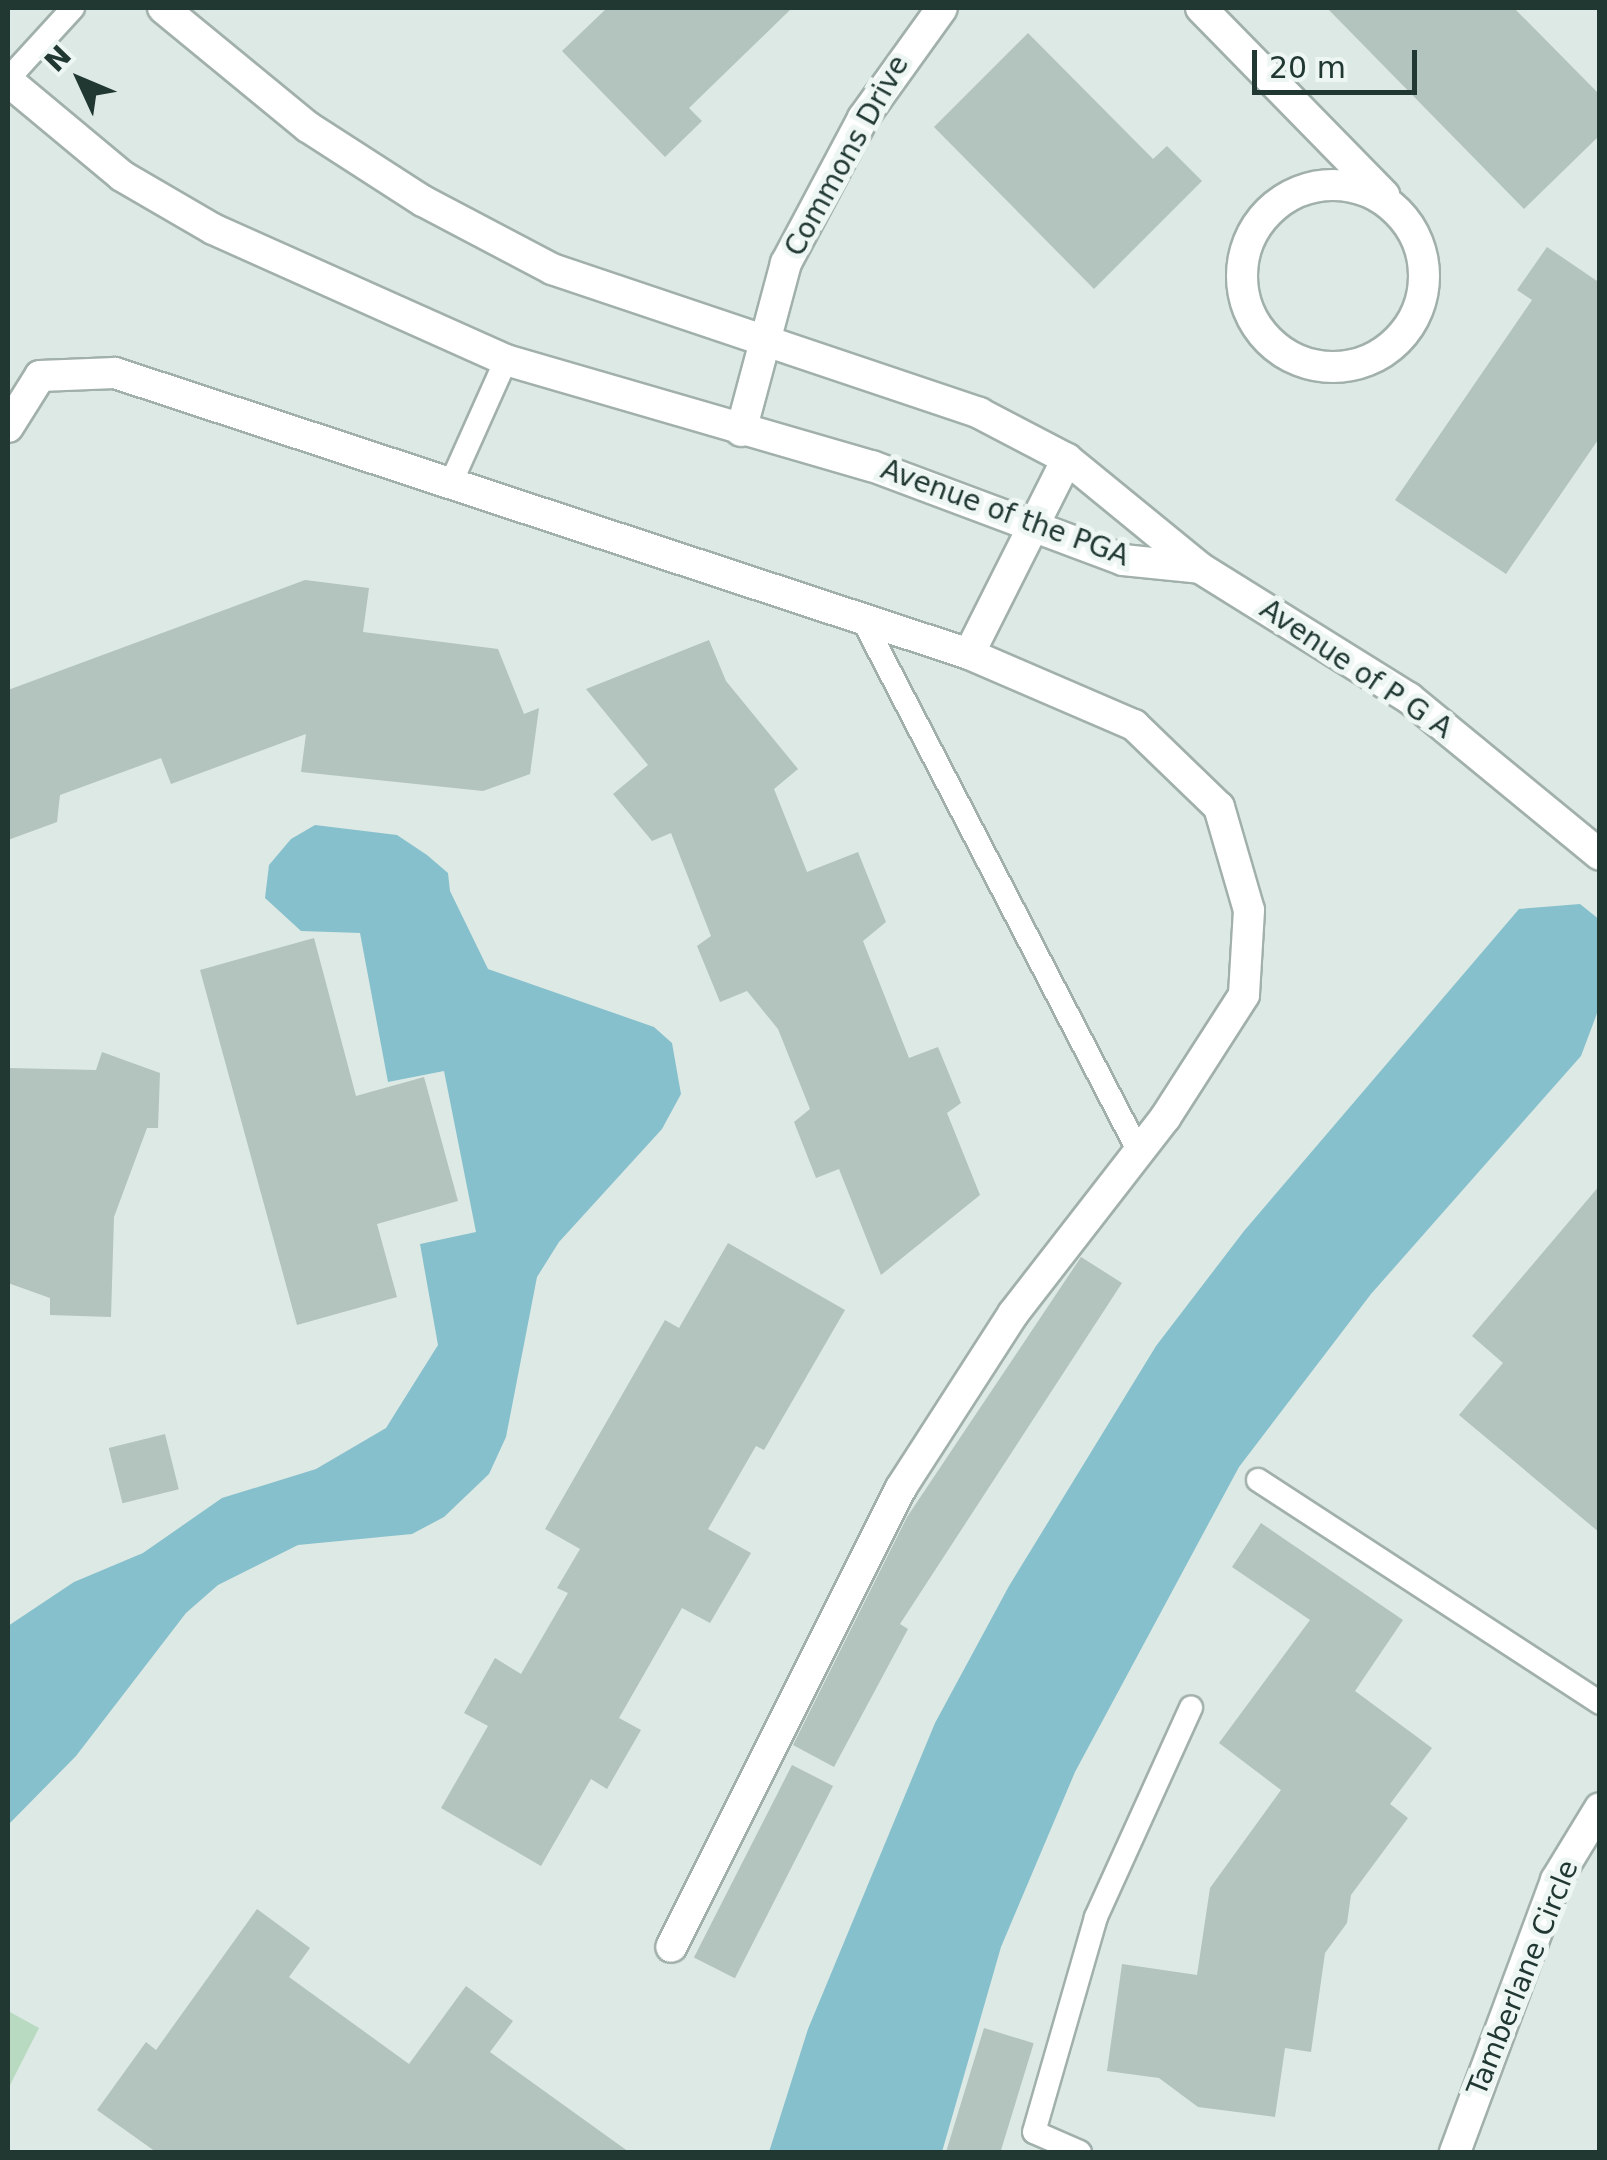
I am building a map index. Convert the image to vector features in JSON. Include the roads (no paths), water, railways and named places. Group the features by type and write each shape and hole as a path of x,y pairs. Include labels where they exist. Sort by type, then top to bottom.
{"street":[{"name":"Avenue of the PGA","path":"162,8 308,127 423,201 552,269 980,413 1067,459 1200,568"},
{"name":"Commons Drive","path":"741,431 786,263 821,192 916,37 942,8"},
{"path":"1200,8 1402,213 1420,244 1426,279 1417,315 1396,344 1365,363 1329,369 1295,361 1266,339 1246,309 1241,273 1249,238 1270,210 1301,190 1336,184 1372,192 1402,213"},
{"name":"Avenue of the PGA","path":"8,80 122,176 213,229 506,360 872,466 1122,560 1200,568"},
{"path":"8,427 40,376 114,373 969,654 1134,725 1219,808 1249,910 1244,995 1138,1150 1013,1314 901,1488 671,1947"},
{"path":"969,654 1067,459"},
{"name":"Avenue of P G A","path":"1200,568 1409,698 1600,855"},
{"name":"Tamberlane Circle","path":"1455,2152 1556,1880 1600,1808"}],"lane":[{"path":"8,80 73,8"},
{"path":"450,484 506,360"},
{"path":"864,622 1138,1150"},
{"path":"1258,1480 1600,1703"},
{"path":"1080,2152 1034,2132 1096,1917 1191,1708"}],"water":[{"path":"315,825 397,835 427,855 448,873 450,891 488,969 654,1027 672,1043 681,1094 662,1129 559,1242 537,1277 506,1437 489,1474 444,1517 412,1534 298,1545 218,1585 186,1613 76,1756 8,1825 8,1626 74,1582 143,1553 222,1498 316,1469 386,1428 438,1345 420,1244 476,1232 444,1071 388,1082 360,933 301,931 265,898 269,865 291,839"},
{"path":"1580,904 1600,920 1599,1008 1581,1056 1371,1294 1239,1467 1075,1772 1001,1947 942,2152 769,2152 808,2029 935,1723 1009,1586 1156,1346 1244,1231 1519,909"}]}
